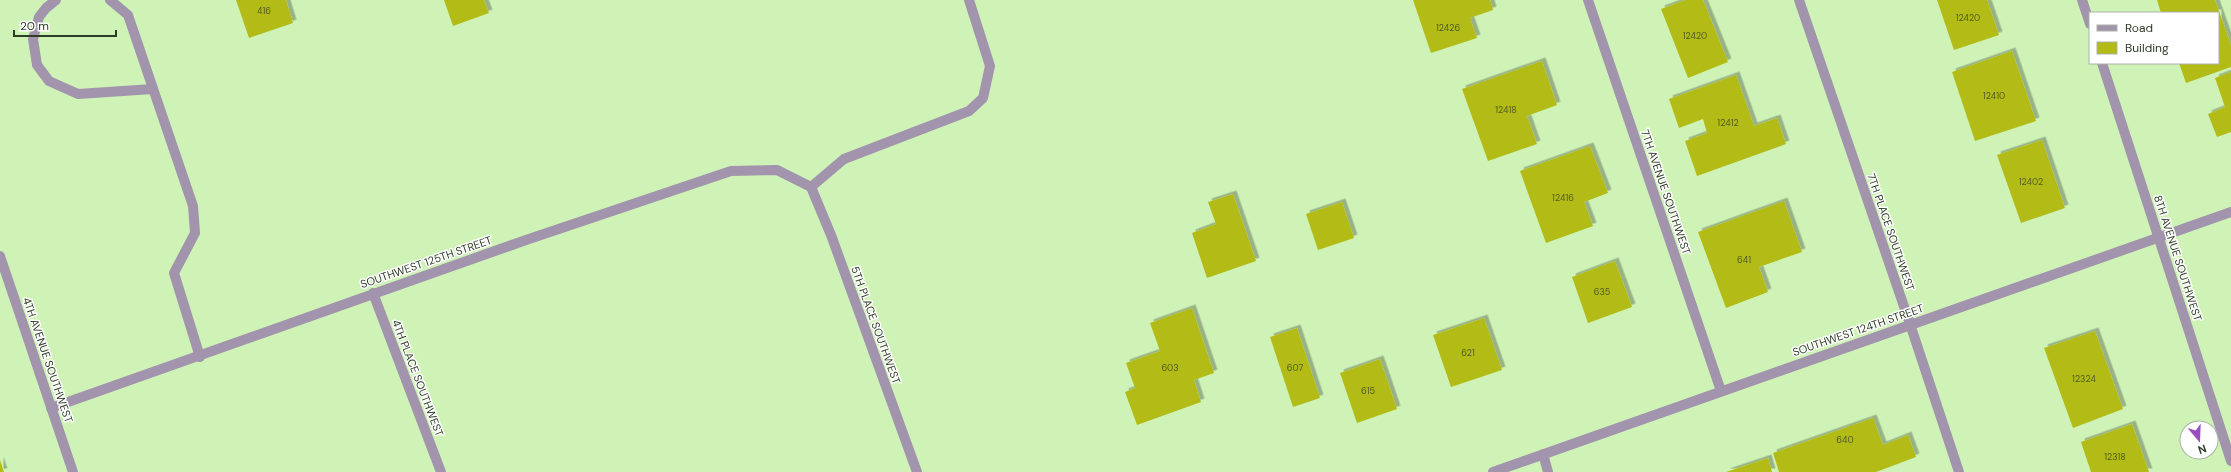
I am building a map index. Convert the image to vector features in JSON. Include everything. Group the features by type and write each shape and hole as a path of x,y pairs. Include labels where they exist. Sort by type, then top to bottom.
{"street":[{"path":"56,0 46,8 39,17 33,39 37,65 49,81 78,94 153,89"},
{"path":"110,0 128,15 193,206 195,233 174,273 200,356"},
{"path":"811,187 844,159 969,111 983,98 990,66 969,0"},
{"name":"7TH AVENUE SOUTHWEST","path":"1588,0 1721,391"},
{"name":"7TH PLACE SOUTHWEST","path":"1799,0 1959,472"},
{"path":"2082,0 2089,21"},
{"name":"8TH AVENUE SOUTHWEST","path":"2102,64 2231,461"},
{"name":"SOUTHWEST 125TH STREET","path":"51,408 373,293 731,172 777,170 811,187"},
{"name":"5TH PLACE SOUTHWEST","path":"811,187 831,235 916,472"},
{"name":"SOUTHWEST 124TH STREET","path":"1493,472 2231,212"},
{"name":"4TH AVENUE SOUTHWEST","path":"0,256 73,472"},
{"name":"4TH PLACE SOUTHWEST","path":"373,293 440,472"},
{"path":"1543,454 1548,472"}],"building":[{"path":"236,0 286,0 293,23 249,38"},
{"path":"444,0 484,0 489,13 453,26"},
{"path":"1413,0 1490,0 1493,10 1470,18 1477,38 1431,53"},
{"path":"1685,0 1703,0 1728,62 1688,78 1661,9"},
{"path":"1937,0 1987,0 1999,35 1954,50"},
{"path":"2157,0 2215,0 2231,45 2231,67 2186,83 2179,64 2219,64 2219,12 2161,12"},
{"path":"2012,51 2036,121 1975,141 1952,72"},
{"path":"1542,61 1557,105 1527,116 1537,144 1488,161 1462,89"},
{"path":"2231,72 2231,132 2217,137 2208,114 2225,107 2215,78"},
{"path":"1736,75 1754,126 1777,118 1786,144 1697,176 1685,141 1707,133 1703,119 1679,128 1669,99"},
{"path":"2042,140 2065,208 2021,223 1997,155"},
{"path":"1590,146 1608,193 1584,202 1593,226 1546,243 1520,171"},
{"path":"1233,194 1256,261 1207,278 1192,233 1216,224 1208,202"},
{"path":"1784,201 1802,252 1759,267 1768,292 1726,308 1698,232"},
{"path":"1342,202 1354,238 1318,250 1306,214"},
{"path":"1615,261 1632,307 1588,323 1572,277"},
{"path":"1192,308 1214,373 1194,380 1201,402 1137,425 1125,392 1135,388 1126,363 1160,351 1150,323"},
{"path":"1484,318 1502,370 1451,387 1433,335"},
{"path":"1297,328 1320,398 1293,407 1270,337"},
{"path":"2095,331 2123,409 2073,428 2044,348"},
{"path":"1380,359 1397,409 1357,423 1340,373"},
{"path":"1873,418 1883,445 1908,435 1916,457 1876,472 1779,472 1773,453"},
{"path":"2132,424 2149,472 2091,472 2081,442"},
{"path":"1768,458 1772,472 1726,472"},
{"path":"0,460 4,472 0,472"}]}
